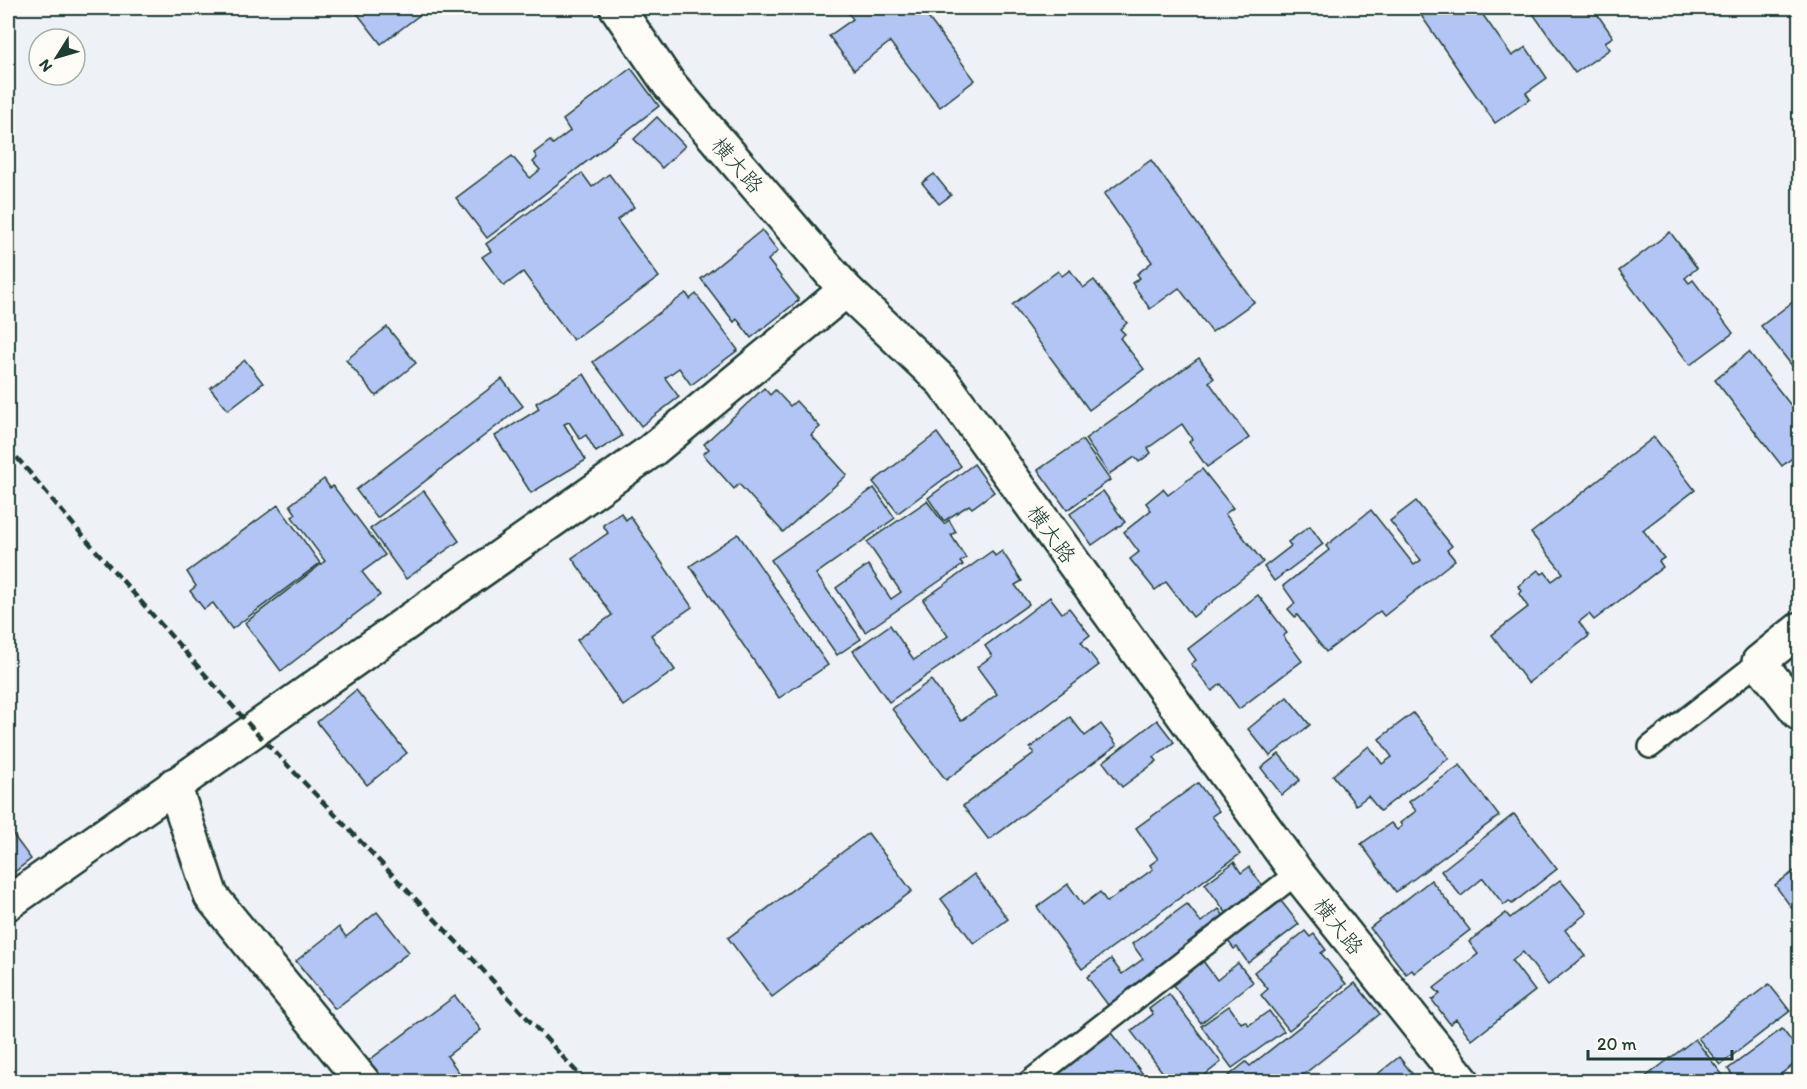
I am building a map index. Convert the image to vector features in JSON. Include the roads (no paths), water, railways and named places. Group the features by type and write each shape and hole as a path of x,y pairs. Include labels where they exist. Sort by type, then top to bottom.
{"street":[{"name":"横大路","path":"617,8 669,84 846,290 942,382 1297,873 1463,1082"},
{"path":"8,903 651,451 846,290"},
{"path":"1800,629 1759,662 1800,714"},
{"path":"174,785 211,896 363,1082"}],"lane":[{"path":"1650,747 1759,662"},
{"path":"1029,1082 1297,873"}],"railway":[{"path":"8,447 253,729 470,956 586,1082"}]}
